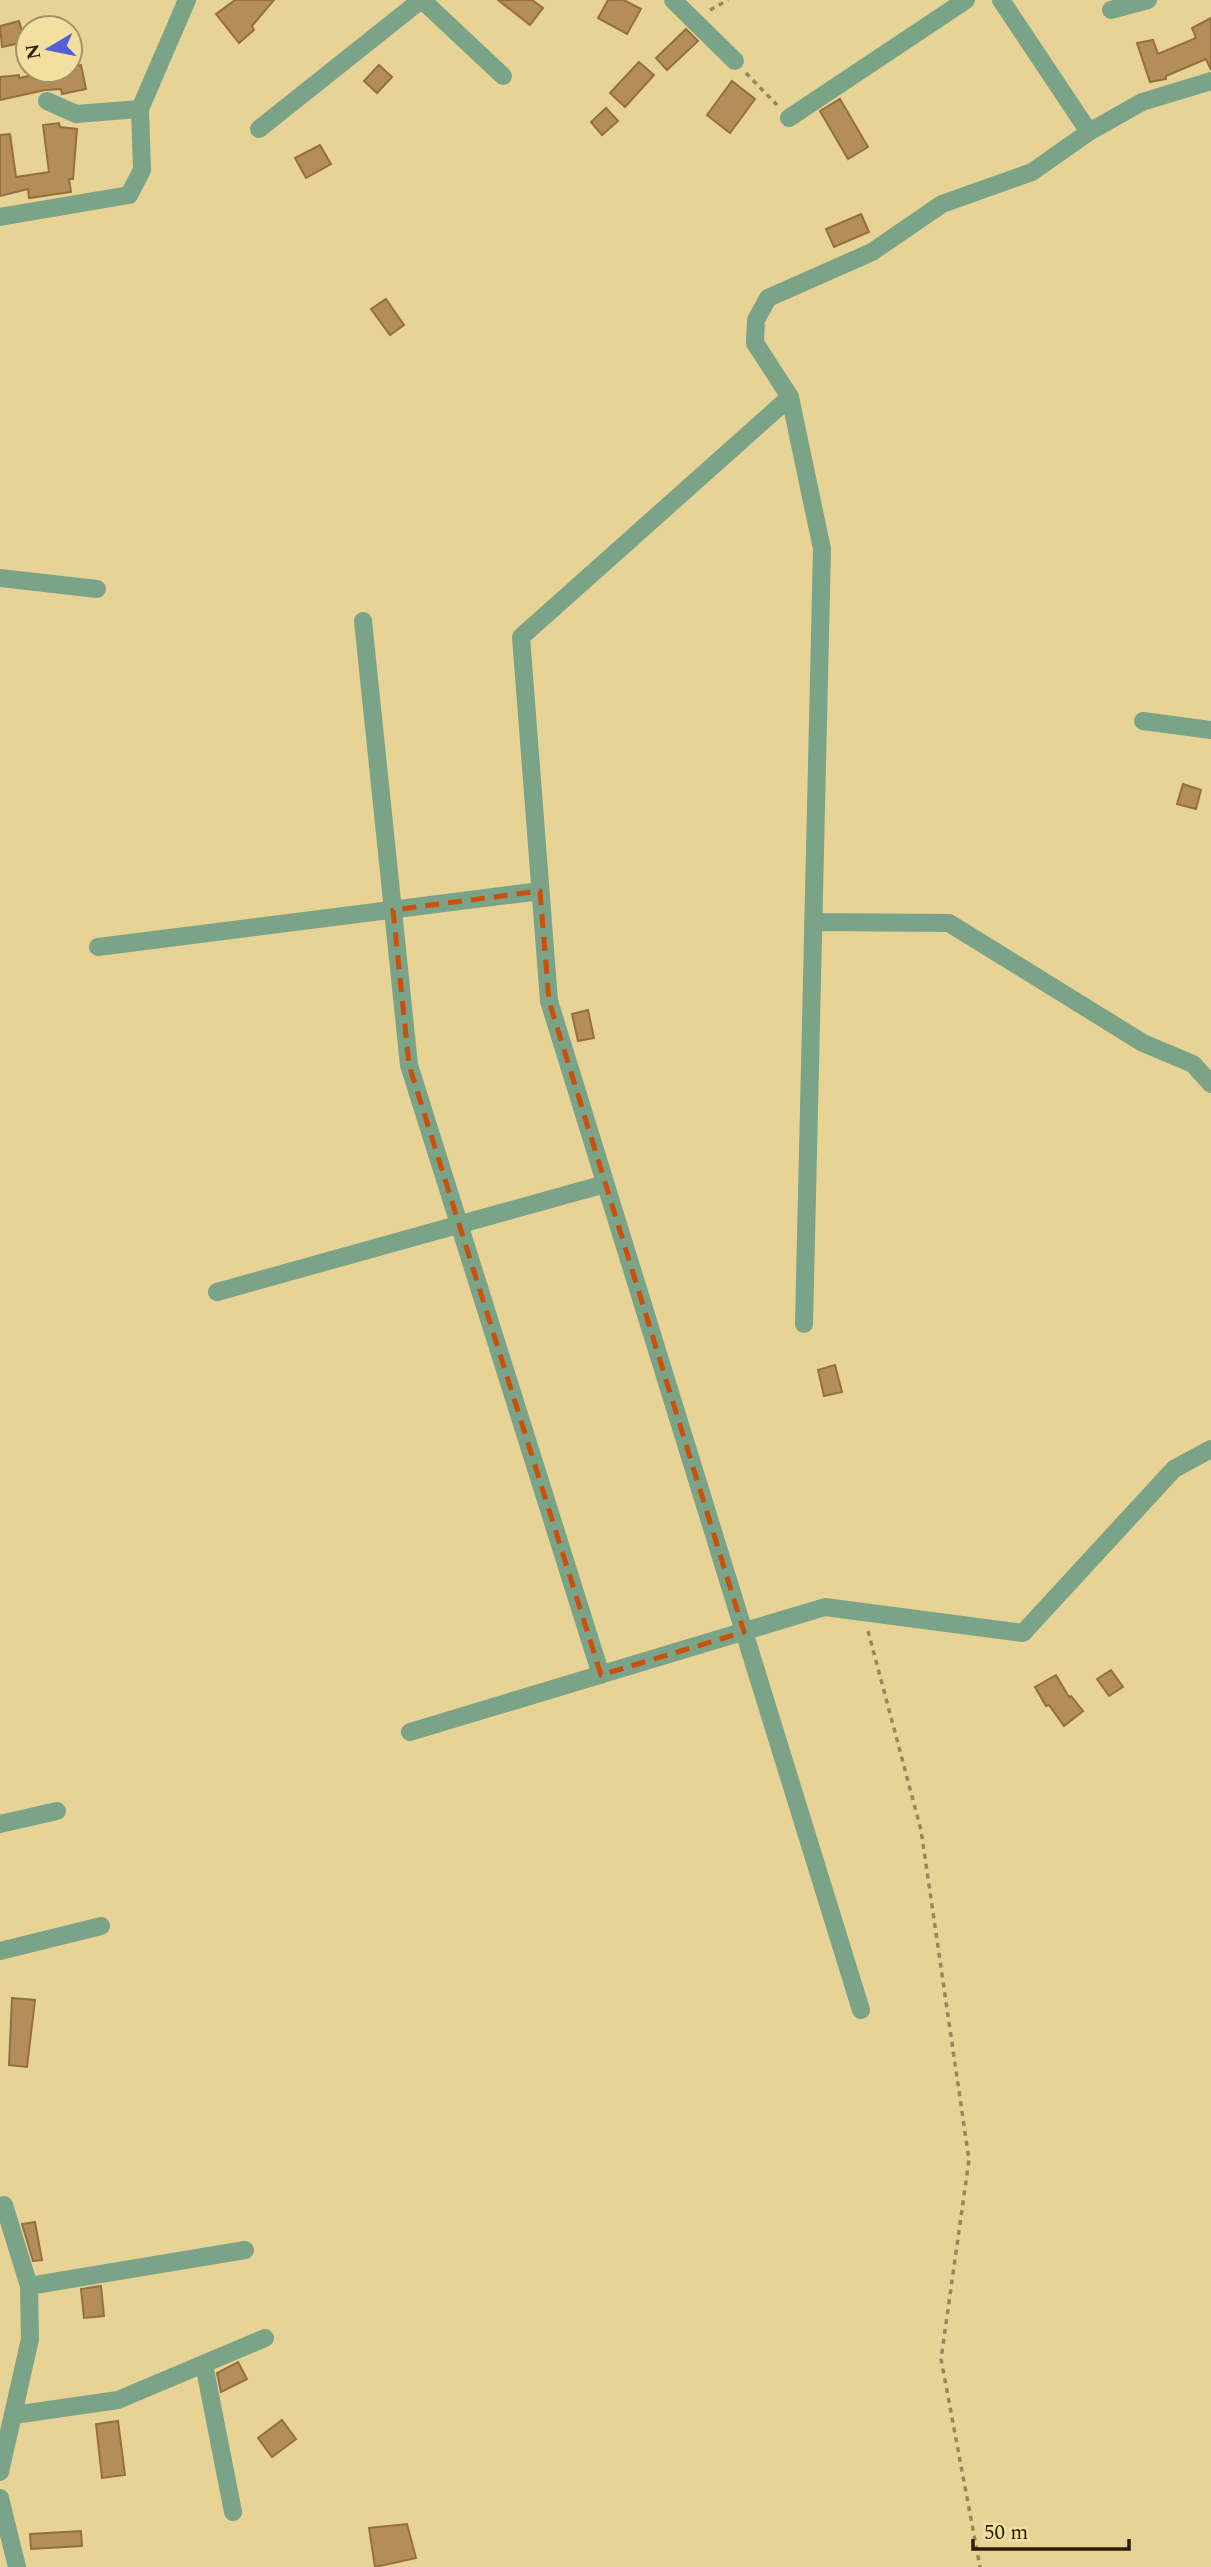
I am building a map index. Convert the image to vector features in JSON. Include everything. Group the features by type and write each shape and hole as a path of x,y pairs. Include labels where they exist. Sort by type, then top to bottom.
{"street":[{"path":"0,217 129,195 142,170 140,108 187,0"},
{"path":"259,129 421,0 503,76"},
{"path":"673,0 735,61"},
{"path":"789,118 966,0"},
{"path":"1001,0 1089,132"},
{"path":"1111,9 1148,0"},
{"path":"804,1324 822,549 790,397 755,342 756,320 768,298 872,253 942,204 1032,172 1089,132 1142,102 1211,81"},
{"path":"47,101 76,114 140,108"},
{"path":"790,397 521,637 549,1001 860,2010"},
{"path":"0,578 97,589"},
{"path":"363,621 409,1065 601,1675"},
{"path":"1143,721 1211,730"},
{"path":"98,947 540,891"},
{"path":"813,922 949,923 1143,1043 1193,1064 1211,1084"},
{"path":"217,1292 605,1184"},
{"path":"410,1732 825,1607 1023,1633 1174,1469 1211,1449"},
{"path":"0,1824 57,1811"},
{"path":"0,1951 101,1926"},
{"path":"0,2472 30,2339 29,2286 4,2205"},
{"path":"29,2286 245,2250"},
{"path":"14,2415 118,2400 265,2338"},
{"path":"204,2364 233,2512"},
{"path":"0,2498 17,2567"}],"path":[{"path":"735,61 789,118"},
{"path":"863,1612 921,1830 969,2160 942,2359 980,2567"}],"highlighted area":[{"path":"540,891 549,1001 744,1632 601,1675 409,1065 393,910"}],"building":[{"path":"235,0 274,0 252,26 254,30 239,43 216,14"},
{"path":"498,0 532,0 543,8 530,25"},
{"path":"608,0 624,0 641,9 627,34 598,18"},
{"path":"1211,18 1211,70 1206,59 1166,76 1166,79 1150,82 1137,43 1153,40 1158,54 1196,38 1192,28"},
{"path":"14,22 14,44 2,47 0,26"},
{"path":"686,29 698,41 667,70 656,58"},
{"path":"639,62 654,75 625,107 610,93"},
{"path":"379,65 392,77 377,93 364,81"},
{"path":"14,76 14,84 84,84 84,79 86,89 62,94 61,89 45,90 0,100 0,77"},
{"path":"732,81 755,99 730,133 707,115"},
{"path":"840,99 868,147 848,159 820,111"},
{"path":"606,108 618,121 602,135 591,122"},
{"path":"59,123 60,127 77,129 73,179 69,179 71,192 29,198 28,189 0,196 0,135 10,134 16,177 49,172 43,125"},
{"path":"320,145 331,164 306,178 295,158"},
{"path":"861,214 869,232 834,247 826,229"},
{"path":"386,299 404,325 390,335 371,309"},
{"path":"1183,784 1201,790 1196,809 1177,804"},
{"path":"588,1010 594,1038 578,1041 572,1014"},
{"path":"835,1365 842,1392 824,1396 818,1370"},
{"path":"1111,1670 1123,1687 1109,1696 1097,1679"},
{"path":"1056,1675 1069,1697 1071,1696 1083,1711 1064,1726 1049,1705 1046,1706 1035,1687"},
{"path":"12,1998 35,2000 27,2067 9,2065"},
{"path":"35,2222 42,2260 33,2261 22,2224"},
{"path":"101,2286 104,2316 84,2318 81,2289"},
{"path":"238,2362 247,2379 221,2392 217,2373"},
{"path":"282,2420 296,2439 272,2457 258,2438"},
{"path":"118,2421 125,2475 102,2478 96,2424"},
{"path":"407,2524 416,2558 375,2567 369,2528"},
{"path":"81,2531 82,2546 31,2549 30,2534"}]}
